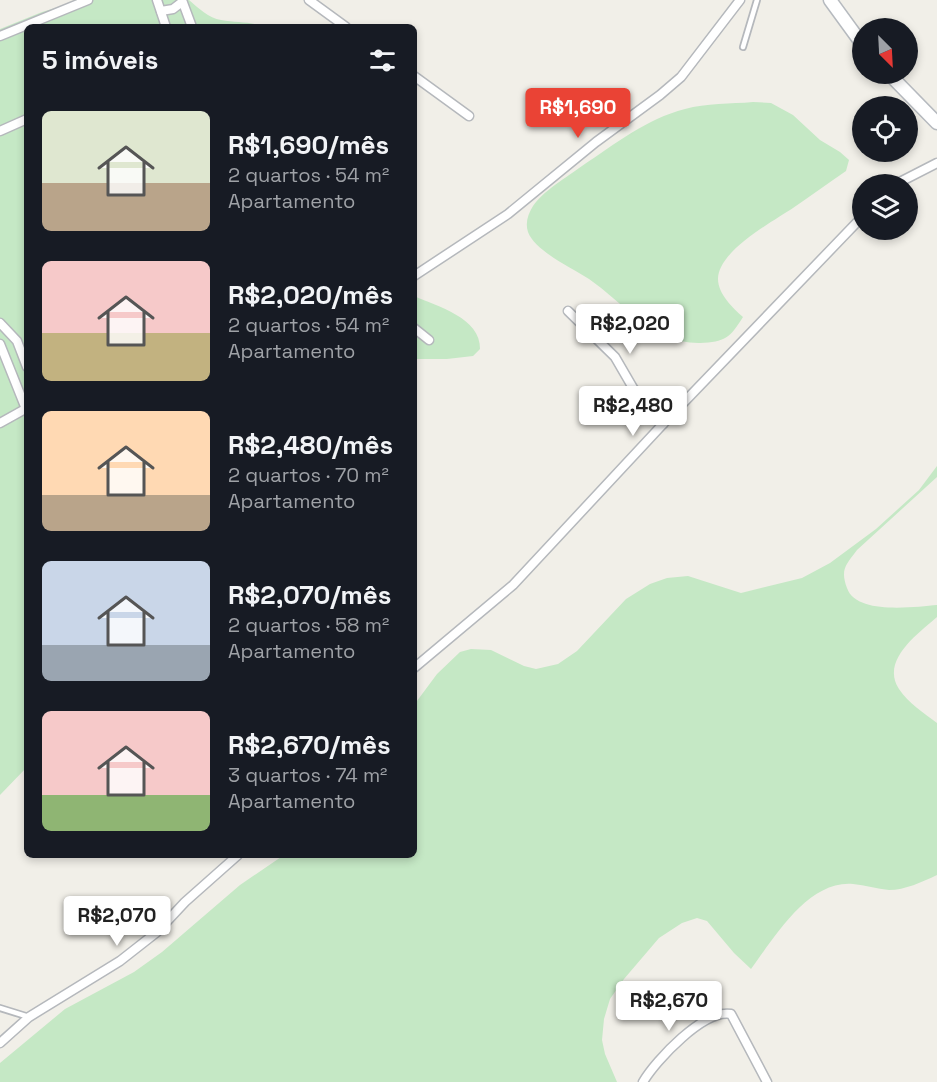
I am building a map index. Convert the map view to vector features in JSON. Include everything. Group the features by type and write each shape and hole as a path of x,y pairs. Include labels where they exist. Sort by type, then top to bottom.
{"street":[{"path":"29,24 88,0"},
{"path":"157,0 165,24"},
{"path":"309,0 342,24"},
{"path":"417,274 508,214 596,142 660,95 681,77 740,0"},
{"path":"830,0 852,30"},
{"path":"161,11 172,9 182,1 191,24"},
{"path":"0,36 24,26"},
{"path":"417,78 470,116"},
{"path":"899,84 937,123"},
{"path":"0,131 24,120"},
{"path":"916,174 937,163"},
{"path":"417,665 513,585 663,424 852,227"},
{"path":"568,311 615,357 633,388 663,424"},
{"path":"0,323 17,341 24,359"},
{"path":"417,330 429,340"},
{"path":"0,344 24,401"},
{"path":"0,423 24,410"},
{"path":"0,1043 29,1017 120,962 157,932 185,902 235,858"},
{"path":"643,1082 672,1047 704,1022 723,1013 731,1014 766,1082"}],"lane":[{"path":"743,47 757,0"},
{"path":"0,1008 29,1017"}],"green space":[{"path":"82,0 189,0 217,19 253,24 24,24 24,770 0,795 0,29 42,12"},
{"path":"753,102 771,103 793,115 820,140 849,160 846,171 748,238 736,248 720,268 718,279 720,290 743,317 726,338 700,343 683,342 653,330 589,279 546,252 532,239 527,229 527,222 537,200 556,184 631,133 657,119 685,109"},
{"path":"417,297 466,321 478,338 480,349 473,356 417,359"},
{"path":"937,466 937,477 857,550 847,564 844,576 847,588 853,597 873,606 937,605 937,617 912,639 898,658 894,668 894,678 907,699 937,723 937,875 895,890 853,884 837,885 821,891 794,913 751,969 707,921 697,918 682,923 659,938 610,999 604,1019 602,1040 605,1054 617,1082 0,1082 0,1063 65,1009 134,972 162,952 240,885 280,858 417,858 417,701 437,674 460,652 471,649 491,650 524,666 536,669 558,664 577,651 626,599 650,584 667,578 688,576 741,593 802,578 830,563 876,529 919,490"}]}
